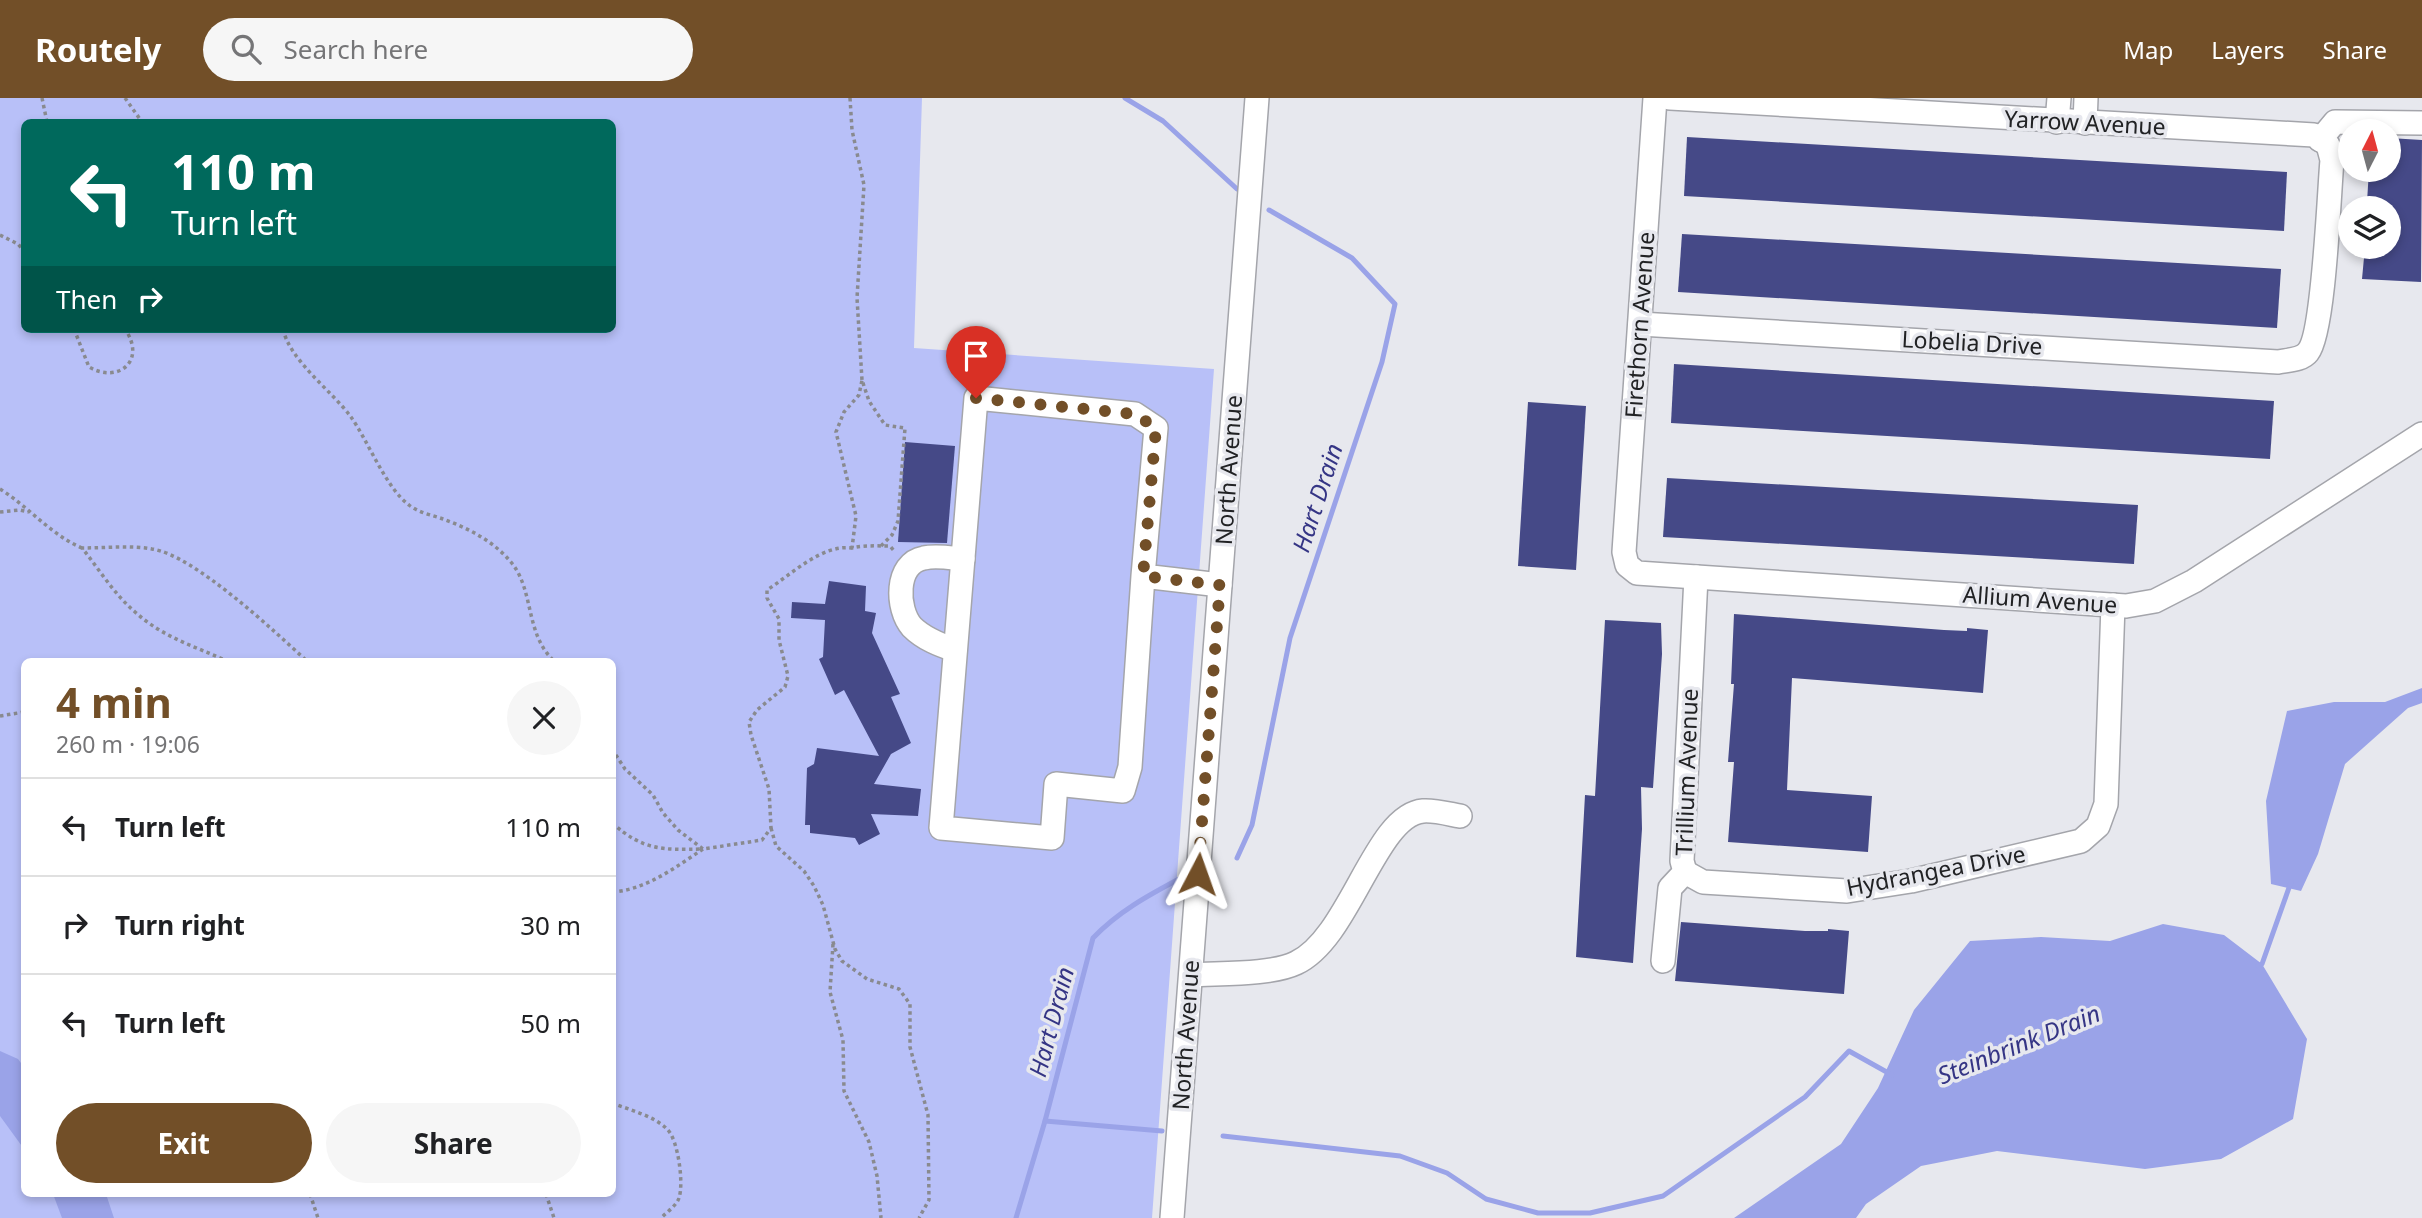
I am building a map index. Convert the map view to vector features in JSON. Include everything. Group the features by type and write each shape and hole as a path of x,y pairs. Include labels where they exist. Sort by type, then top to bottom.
{"street":[{"name":"North Avenue","path":"1172,1218 1257,98"},
{"name":"Firethorn Avenue","path":"1624,552 1656,98"},
{"name":"Yarrow Avenue","path":"1670,98 2306,134 2314,135 2324,142"},
{"path":"2057,122 2059,98"},
{"path":"2085,123 2086,98"},
{"path":"2324,142 2335,122 2422,123"},
{"name":"Lobelia Drive","path":"1640,324 2278,362 2304,357 2311,350 2319,320 2332,160 2324,142"},
{"path":"976,398 1135,414 1156,428 1143,576 1130,767 1123,791 1056,784 1052,838 941,828 976,398"},
{"name":"Allium Avenue","path":"1624,552 1627,565 1637,573 2126,606 2155,601 2194,581 2422,434"},
{"path":"955,650 925,637 905,618 901,587 907,568 914,562 924,558 963,559"},
{"path":"1143,576 1220,585"},
{"name":"Trillium Avenue","path":"1663,961 1670,888 1685,872 1682,862 1696,577"},
{"name":"Hydrangea Drive","path":"1685,872 1703,882 1847,891 1911,881 2081,841 2098,826 2106,804 2113,605"},
{"path":"1191,975 1282,968 1299,962 1325,940 1349,906 1382,842 1407,817 1422,811 1460,816"}],"path":[{"path":"42,98 46,119"},
{"path":"125,98 140,119"},
{"path":"850,98 852,130 864,185 857,298 862,380 859,395 844,412 836,432 856,516 852,548"},
{"path":"0,235 21,248"},
{"path":"76,333 89,367 101,372 117,370 131,361 133,343 127,333"},
{"path":"285,333 312,375 351,417 400,496 415,509 477,534 511,562 521,579 535,631 551,658"},
{"path":"862,380 869,401 885,425 905,428 898,521 892,536 881,546"},
{"path":"0,489 68,542 82,548 142,548 171,555 230,595 304,658"},
{"path":"0,512 20,510 32,513"},
{"path":"919,1218 929,1199 928,1115 912,1057 910,1004 899,989 867,979 849,968 838,954 823,905 814,886 804,871 776,846 771,828 768,785 749,728 752,716 785,687 788,676 779,640 779,619 767,598 767,590 828,550 890,545 896,553 924,558"},
{"path":"82,548 133,611 183,643 219,658"},
{"path":"0,716 21,712"},
{"path":"616,754 625,769 653,795 663,813 678,830 704,849"},
{"path":"616,826 648,847 704,849 762,840 771,828"},
{"path":"616,891 652,880 704,849"},
{"path":"833,942 830,992 843,1040 844,1091 869,1142 877,1177 881,1218"},
{"path":"616,1105 658,1122 676,1140 681,1191 677,1203 661,1218"},
{"path":"311,1197 318,1218"},
{"path":"547,1197 555,1218"}],"shaded area":[{"path":"0,98 922,98 914,348 1214,369 1152,1218 0,1218"}],"water":[{"path":"2422,688 2422,703 2408,708 2345,764 2318,854 2301,891 2271,884 2266,801 2287,711 2334,702 2385,702"},
{"path":"2163,924 2224,935 2262,964 2307,1039 2293,1119 2221,1159 2145,1169 1997,1151 1921,1166 1866,1204 1856,1218 1734,1218 1841,1144 1878,1088 1914,1010 1970,941 2041,937 2110,941"},
{"path":"0,1051 21,1063 21,1145 0,1116"},
{"path":"54,1197 107,1197 114,1218 62,1218"}],"building":[{"path":"1687,137 2287,172 2284,231 1684,196"},
{"path":"2401,139 2422,140 2421,282 2362,279 2364,259 2401,259 2401,196 2367,196 2368,182 2401,182"},
{"path":"1682,234 2281,269 2277,328 1678,292"},
{"path":"1674,364 2274,401 2270,459 1671,423"},
{"path":"1528,402 1586,406 1576,570 1518,566"},
{"path":"905,442 955,446 947,543 898,542"},
{"path":"1667,478 2138,505 2134,564 1663,537"},
{"path":"829,581 866,586 865,611 876,613 872,633 900,694 891,697 911,743 891,754 874,784 921,789 918,816 871,814 880,834 859,845 855,838 810,833 810,825 805,825 807,768 814,764 817,748 879,756 844,690 835,695 819,659 823,657 825,620 791,618 792,602 825,604"},
{"path":"1734,614 1944,630 1988,630 1983,693 1792,678 1787,790 1872,796 1868,852 1728,842 1734,762 1728,762 1734,684 1731,684"},
{"path":"1605,620 1661,623 1662,654 1653,788 1641,787 1642,829 1633,963 1576,957 1585,795 1595,796"},
{"path":"1681,922 1805,931 1849,931 1844,994 1675,981"}],"waterway":[{"name":"Hart Drain","path":"1125,98 1163,121 1237,189"},
{"name":"Hart Drain","path":"1237,858 1252,825 1290,638 1382,362 1395,304 1352,258 1269,210"},
{"name":"Hart Drain","path":"1016,1218 1045,1121 1093,938 1123,912 1179,879"},
{"name":"Steinbrink Drain","path":"2258,966 2262,964 2291,882"},
{"name":"Steinbrink Drain","path":"1223,1136 1400,1156 1447,1173 1486,1199 1538,1213 1590,1213 1663,1196 1805,1097 1849,1051 1892,1075"},
{"name":"Steinbrink Drain","path":"1045,1121 1162,1131"}],"route":[{"path":"976,398 1135,414 1156,428 1143,576 1220,585 1198,874"}]}
